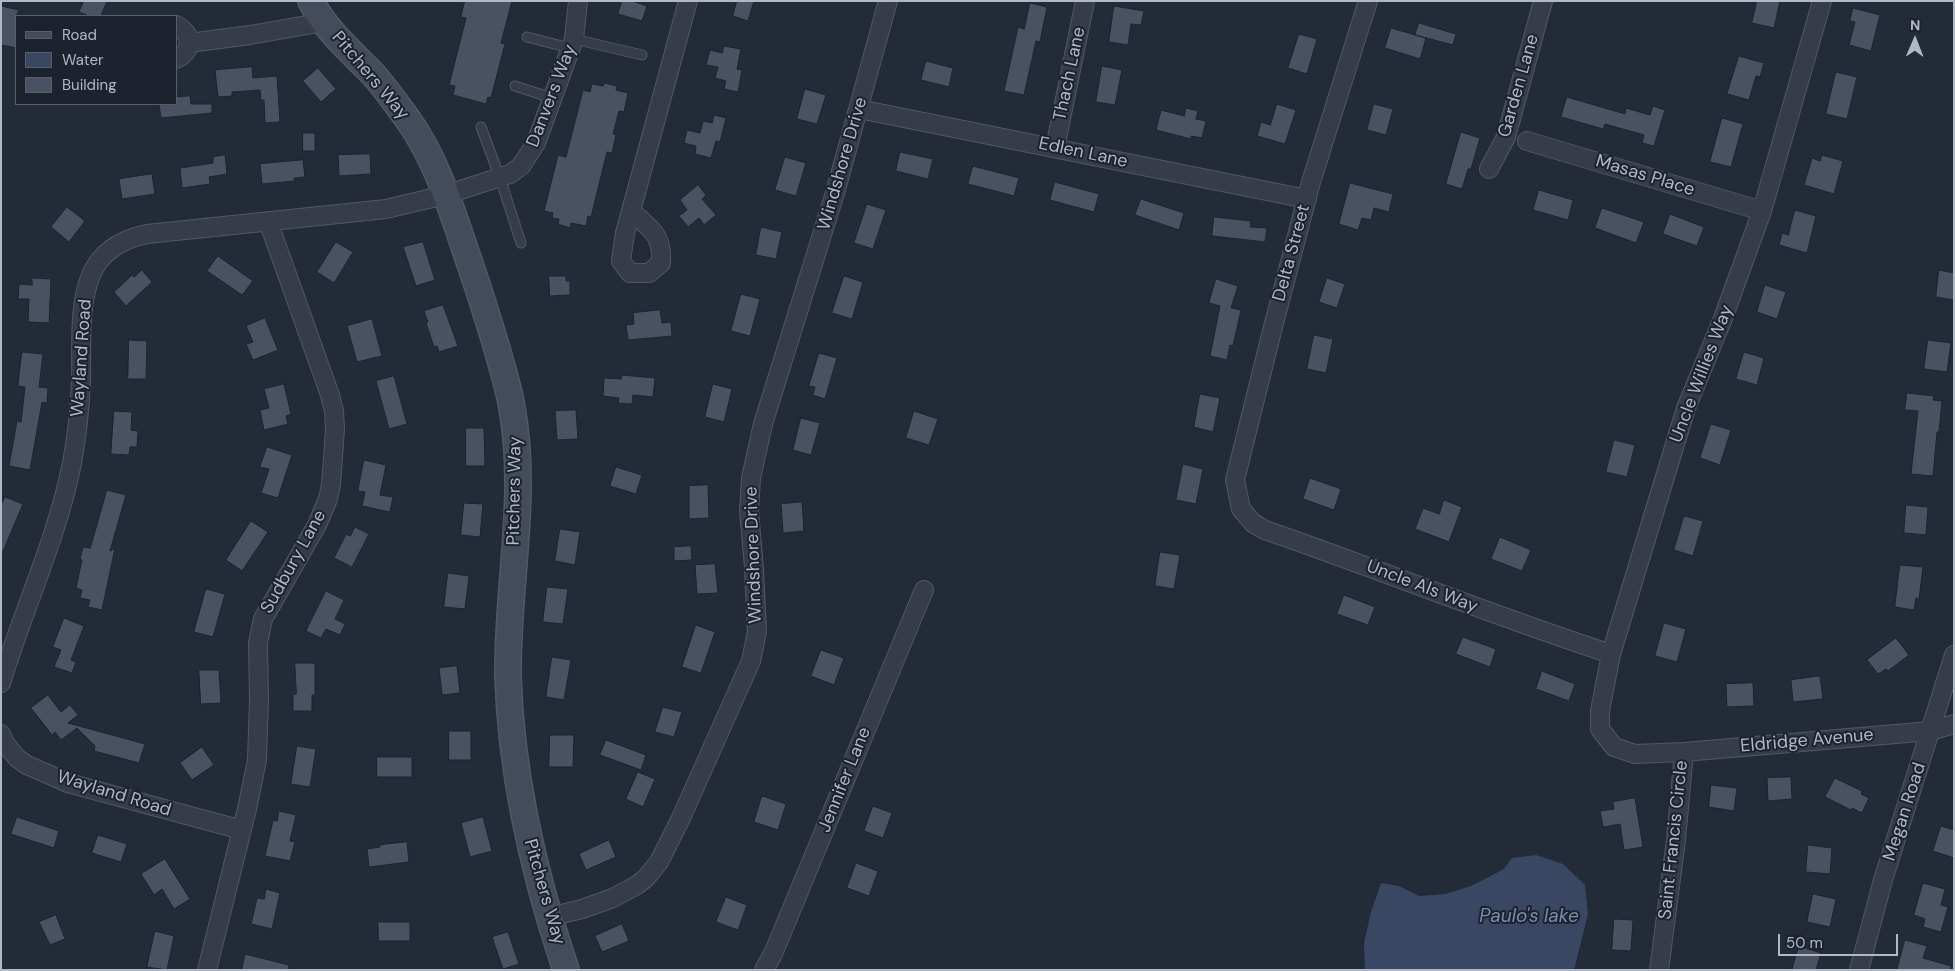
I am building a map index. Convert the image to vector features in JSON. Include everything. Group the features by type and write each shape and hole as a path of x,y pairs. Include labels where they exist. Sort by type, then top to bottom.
{"main road":[{"name":"Pitchers Way","path":"311,1 324,22 384,87 411,125 433,162 490,321 512,404 517,439 519,483 509,628 510,709 522,806 531,853 566,970"}],"street":[{"name":"Danvers Way","path":"445,195 510,174 528,158 536,143 572,44 578,1"},
{"path":"631,211 688,1"},
{"name":"Windshore Drive","path":"549,917 582,909 613,898 646,878 659,862 697,784 752,661 757,632 749,512 751,478 763,424 859,109 888,1"},
{"name":"Thach Lane","path":"1055,148 1085,1"},
{"name":"Delta Street","path":"1241,509 1235,480 1307,199 1368,1"},
{"name":"Garden Lane","path":"1489,169 1506,137 1543,1"},
{"name":"Uncle Willies Way","path":"1613,746 1600,729 1598,720 1611,654 1686,408 1722,321 1762,211 1822,1"},
{"path":"189,43 324,22"},
{"path":"178,26 186,32 189,43 186,53 178,58"},
{"name":"Edlen Lane","path":"859,109 1307,199"},
{"name":"Masas Place","path":"1528,141 1762,211"},
{"name":"Wayland Road","path":"1,684 65,498 78,427 82,315 87,287 95,266 104,255 116,246 136,236 386,209 445,195"},
{"name":"Sudbury Lane","path":"207,970 242,830 257,760 258,652 262,619 323,512 331,486 335,448 334,411 330,395 268,221"},
{"name":"Uncle Als Way","path":"1241,509 1253,523 1265,530 1538,630 1611,654"},
{"name":"Jennifer Lane","path":"764,970 773,954 924,590"},
{"name":"Megan Road","path":"1859,970 1883,880 1954,655"},
{"name":"Eldridge Avenue","path":"1684,752 1931,731 1954,724"},
{"name":"Wayland Road","path":"1,734 4,742 17,758 27,765 68,783 242,830"},
{"name":"Saint Francis Circle","path":"1613,746 1635,754 1684,752 1676,840 1659,970"}],"lane":[{"path":"527,37 642,55"},
{"path":"515,86 552,98"},
{"path":"481,127 521,243"}],"water":[{"name":"Paulo's lake","path":"1536,855 1563,864 1585,885 1588,914 1574,970 1365,970 1364,943 1371,912 1381,883 1399,886 1419,896 1446,894 1471,886 1504,869 1512,858"}],"building":[{"path":"84,1 107,1 101,15 86,15 79,12"},
{"path":"465,1 512,1 501,43 505,44 491,98 488,97 486,104 453,95 455,86 449,85 466,18 461,17"},
{"path":"622,1 632,1 647,6 642,21 618,14"},
{"path":"737,1 754,1 748,21 733,16"},
{"path":"1757,1 1780,1 1774,28 1752,23"},
{"path":"1030,3 1047,7 1040,42 1036,41 1024,95 1004,91 1018,27 1024,29"},
{"path":"1,6 19,10 15,15 15,48 1,45"},
{"path":"1114,6 1144,11 1141,25 1131,24 1128,45 1109,42"},
{"path":"1853,8 1880,15 1871,51 1849,45 1855,22 1850,21"},
{"path":"1419,23 1456,34 1453,45 1415,35"},
{"path":"1391,28 1426,38 1420,59 1385,48"},
{"path":"1299,34 1317,39 1307,74 1288,68"},
{"path":"724,46 741,49 737,69 742,70 738,92 724,89 726,81 715,78 718,67 706,65 710,50 722,53"},
{"path":"1739,56 1764,63 1760,77 1756,76 1749,100 1727,94"},
{"path":"926,61 953,68 949,87 921,80"},
{"path":"1102,66 1122,70 1115,105 1096,102"},
{"path":"252,67 253,78 277,76 280,122 265,123 264,100 261,100 260,90 232,92 232,96 218,97 215,70"},
{"path":"318,68 336,89 321,102 303,81"},
{"path":"1836,72 1857,77 1847,119 1826,114"},
{"path":"604,83 617,86 616,90 628,93 624,112 619,111 613,134 616,135 612,153 607,152 591,217 588,216 586,226 571,223 570,228 558,224 559,219 552,218 553,213 544,211 558,155 566,157 583,90 590,92 592,84 603,86"},
{"path":"805,89 826,95 817,124 797,119"},
{"path":"190,96 191,104 212,104 212,113 161,118 159,105 178,105 178,97"},
{"path":"1567,97 1625,114 1626,108 1650,115 1653,106 1665,110 1654,146 1642,143 1644,135 1605,124 1603,129 1561,117"},
{"path":"1277,104 1296,110 1285,144 1257,136 1261,122 1270,125"},
{"path":"1374,104 1393,109 1386,135 1367,130"},
{"path":"1186,108 1198,111 1196,119 1206,121 1202,138 1191,136 1191,139 1156,130 1161,110 1184,116"},
{"path":"714,115 726,118 720,142 716,141 711,158 695,154 696,146 684,143 687,130 700,133 703,121 712,123"},
{"path":"1722,118 1743,124 1731,167 1710,162"},
{"path":"1461,132 1480,138 1471,169 1468,169 1462,189 1446,184"},
{"path":"303,133 315,133 315,151 303,151"},
{"path":"900,152 933,159 928,179 896,171"},
{"path":"370,154 371,174 339,176 338,155"},
{"path":"225,155 227,174 209,177 210,184 182,188 180,168 213,163 213,157"},
{"path":"1822,155 1843,161 1834,194 1804,185 1812,158 1820,161"},
{"path":"785,157 806,163 796,196 775,190"},
{"path":"303,160 305,177 294,178 295,181 262,184 260,164"},
{"path":"973,166 1019,178 1014,196 968,184"},
{"path":"152,174 155,194 122,199 119,179"},
{"path":"1055,182 1099,194 1094,212 1050,200"},
{"path":"1350,183 1393,194 1389,212 1374,208 1371,220 1362,218 1358,230 1339,224"},
{"path":"698,185 706,195 702,199 716,215 704,225 699,218 688,227 679,216 687,210 680,200"},
{"path":"1539,190 1573,200 1568,220 1533,210"},
{"path":"1141,199 1184,213 1179,230 1135,215"},
{"path":"867,204 886,210 873,249 854,243"},
{"path":"67,207 85,221 69,242 51,227"},
{"path":"1602,208 1644,222 1636,243 1595,228"},
{"path":"1795,210 1816,216 1807,253 1779,245 1782,233 1788,235"},
{"path":"1670,214 1704,227 1697,246 1663,234"},
{"path":"1214,217 1251,221 1250,227 1267,228 1265,242 1212,236"},
{"path":"761,227 782,232 776,259 756,255"},
{"path":"336,242 353,252 334,283 317,272"},
{"path":"423,242 435,280 416,286 403,247"},
{"path":"218,256 253,281 242,295 207,271"},
{"path":"142,270 152,282 126,306 114,292 132,275 134,277"},
{"path":"1939,270 1954,273 1954,300 1936,297"},
{"path":"549,276 566,276 566,281 570,281 570,295 550,296"},
{"path":"844,276 863,282 852,319 832,313"},
{"path":"32,278 51,279 49,323 28,322 29,299 18,299 19,284 32,285"},
{"path":"1327,278 1345,284 1337,308 1319,302"},
{"path":"1216,279 1238,286 1231,308 1241,310 1233,346 1230,345 1227,360 1210,356 1220,306 1209,303"},
{"path":"1765,285 1786,292 1777,319 1757,312"},
{"path":"741,294 760,299 750,336 731,331"},
{"path":"443,305 458,346 439,352 437,346 434,347 424,311"},
{"path":"660,310 662,323 671,322 672,336 628,340 626,325 634,324 633,313"},
{"path":"265,318 278,350 253,360 246,344 253,342 246,326"},
{"path":"372,319 382,356 357,362 347,326"},
{"path":"1314,335 1333,339 1326,373 1307,369"},
{"path":"129,340 147,341 146,379 128,379"},
{"path":"1928,340 1951,343 1947,372 1924,369"},
{"path":"22,352 43,354 39,387 48,388 47,403 42,402 30,470 9,466 17,421 21,422 25,387 18,386"},
{"path":"1744,352 1764,358 1757,385 1736,379"},
{"path":"819,353 837,358 825,399 813,395 815,387 809,386"},
{"path":"622,375 655,378 653,397 633,395 632,404 618,403 619,398 603,396 604,378 621,379"},
{"path":"394,376 407,424 389,429 376,381"},
{"path":"284,384 291,414 286,416 288,424 264,430 260,410 269,408 264,389"},
{"path":"713,384 732,389 724,422 705,417"},
{"path":"1907,393 1934,396 1933,400 1942,401 1933,476 1911,474 1918,411 1905,410"},
{"path":"1200,394 1220,398 1213,432 1194,427"},
{"path":"576,410 578,439 557,440 555,411"},
{"path":"114,411 132,412 131,430 138,431 137,447 130,447 129,455 111,454"},
{"path":"914,411 938,419 929,445 906,438"},
{"path":"801,418 820,423 811,455 793,450"},
{"path":"1711,424 1731,430 1720,465 1700,458"},
{"path":"466,428 484,428 485,466 466,466"},
{"path":"1614,440 1635,445 1627,477 1606,472"},
{"path":"267,447 292,455 278,498 261,493 269,469 260,467"},
{"path":"364,460 386,465 380,495 393,497 390,512 362,506 365,492 358,491"},
{"path":"1183,464 1203,469 1196,504 1176,500"},
{"path":"616,467 642,475 636,494 610,486"},
{"path":"1310,478 1341,489 1334,510 1303,499"},
{"path":"708,485 709,518 689,519 689,486"},
{"path":"107,490 126,495 110,551 115,548 102,610 88,607 90,600 80,598 82,590 76,588 83,547 90,548"},
{"path":"5,497 23,504 1,556 1,505"},
{"path":"1444,500 1462,507 1449,542 1415,529 1423,508 1439,514"},
{"path":"802,502 804,531 783,533 781,504"},
{"path":"464,503 483,504 480,537 461,535"},
{"path":"1906,505 1928,507 1926,535 1904,533"},
{"path":"1684,516 1703,521 1693,556 1674,550"},
{"path":"251,521 268,532 242,571 226,560"},
{"path":"355,527 369,534 352,567 334,558 346,534 350,536"},
{"path":"560,529 580,532 575,565 555,561"},
{"path":"1500,537 1531,550 1522,571 1491,559"},
{"path":"691,546 692,560 674,561 674,547"},
{"path":"1160,552 1180,555 1174,589 1155,586"},
{"path":"715,564 718,593 697,594 695,565"},
{"path":"1900,565 1923,567 1919,599 1916,598 1914,610 1895,607"},
{"path":"448,573 469,576 465,609 444,607"},
{"path":"547,587 568,589 563,624 543,622"},
{"path":"206,589 225,594 213,637 194,632"},
{"path":"326,591 344,600 335,619 345,624 340,635 326,629 321,638 306,631"},
{"path":"1344,595 1375,607 1368,625 1337,614"},
{"path":"64,618 84,626 71,660 76,662 72,673 54,667 61,650 53,647"},
{"path":"1664,623 1686,629 1677,662 1655,656"},
{"path":"696,625 715,632 701,673 682,667"},
{"path":"1463,637 1496,649 1490,667 1456,654"},
{"path":"1896,638 1909,655 1888,671 1886,669 1878,674 1867,660"},
{"path":"821,650 844,658 834,685 811,676"},
{"path":"552,657 571,660 564,700 546,697"},
{"path":"295,663 315,663 315,695 312,695 312,711 293,711 293,694 296,694"},
{"path":"457,666 460,693 442,695 439,668"},
{"path":"199,670 219,670 221,703 201,704"},
{"path":"1542,671 1575,684 1569,701 1536,689"},
{"path":"1820,676 1823,699 1793,702 1791,680"},
{"path":"1753,683 1754,706 1727,707 1726,684"},
{"path":"48,695 61,712 70,705 78,715 68,723 145,744 139,763 94,751 95,746 77,728 61,740 55,732 52,735 31,708"},
{"path":"663,707 682,712 674,737 655,732"},
{"path":"449,731 471,731 471,760 449,760"},
{"path":"550,735 574,735 573,767 549,767"},
{"path":"606,740 646,755 641,770 600,755"},
{"path":"297,746 316,749 310,787 291,784"},
{"path":"202,747 214,765 192,780 180,763"},
{"path":"377,757 412,757 412,777 377,777"},
{"path":"638,772 655,779 643,807 626,799"},
{"path":"1791,777 1792,799 1768,801 1767,778"},
{"path":"1835,778 1862,791 1861,794 1869,798 1862,813 1852,808 1851,810 1825,797"},
{"path":"1711,785 1737,788 1734,811 1709,807"},
{"path":"762,796 786,804 778,830 754,822"},
{"path":"1635,798 1643,847 1624,850 1620,824 1603,827 1600,811 1614,809 1613,802"},
{"path":"873,806 892,813 883,838 864,831"},
{"path":"279,811 296,815 290,841 295,842 290,861 265,856 273,820 277,821"},
{"path":"17,817 59,831 54,848 11,834"},
{"path":"483,817 492,851 470,857 461,823"},
{"path":"1941,826 1954,830 1954,858 1933,851"},
{"path":"98,835 127,844 121,862 92,853"},
{"path":"609,840 616,857 586,870 579,854"},
{"path":"407,842 409,862 369,867 367,849 380,847 380,845"},
{"path":"1808,845 1832,848 1830,874 1806,872"},
{"path":"165,859 190,899 174,909 162,889 154,895 141,874"},
{"path":"856,863 878,871 869,896 847,888"},
{"path":"1923,883 1945,889 1941,905 1948,907 1941,932 1923,927 1925,919 1914,915"},
{"path":"266,889 280,893 272,929 251,924 257,898 264,899"},
{"path":"1813,894 1836,899 1830,927 1807,922"},
{"path":"726,897 747,905 738,930 716,922"},
{"path":"56,915 65,939 50,945 39,922"},
{"path":"1614,919 1633,920 1631,951 1612,950"},
{"path":"378,922 410,922 410,941 379,941"},
{"path":"622,924 629,941 602,952 595,936"},
{"path":"155,931 174,936 167,970 147,967"},
{"path":"508,932 519,964 503,969 492,937"},
{"path":"1905,940 1927,946 1923,958 1951,966 1950,970 1897,970"},
{"path":"1799,946 1821,953 1816,970 1792,970"},
{"path":"245,954 289,965 288,970 242,970"}]}
